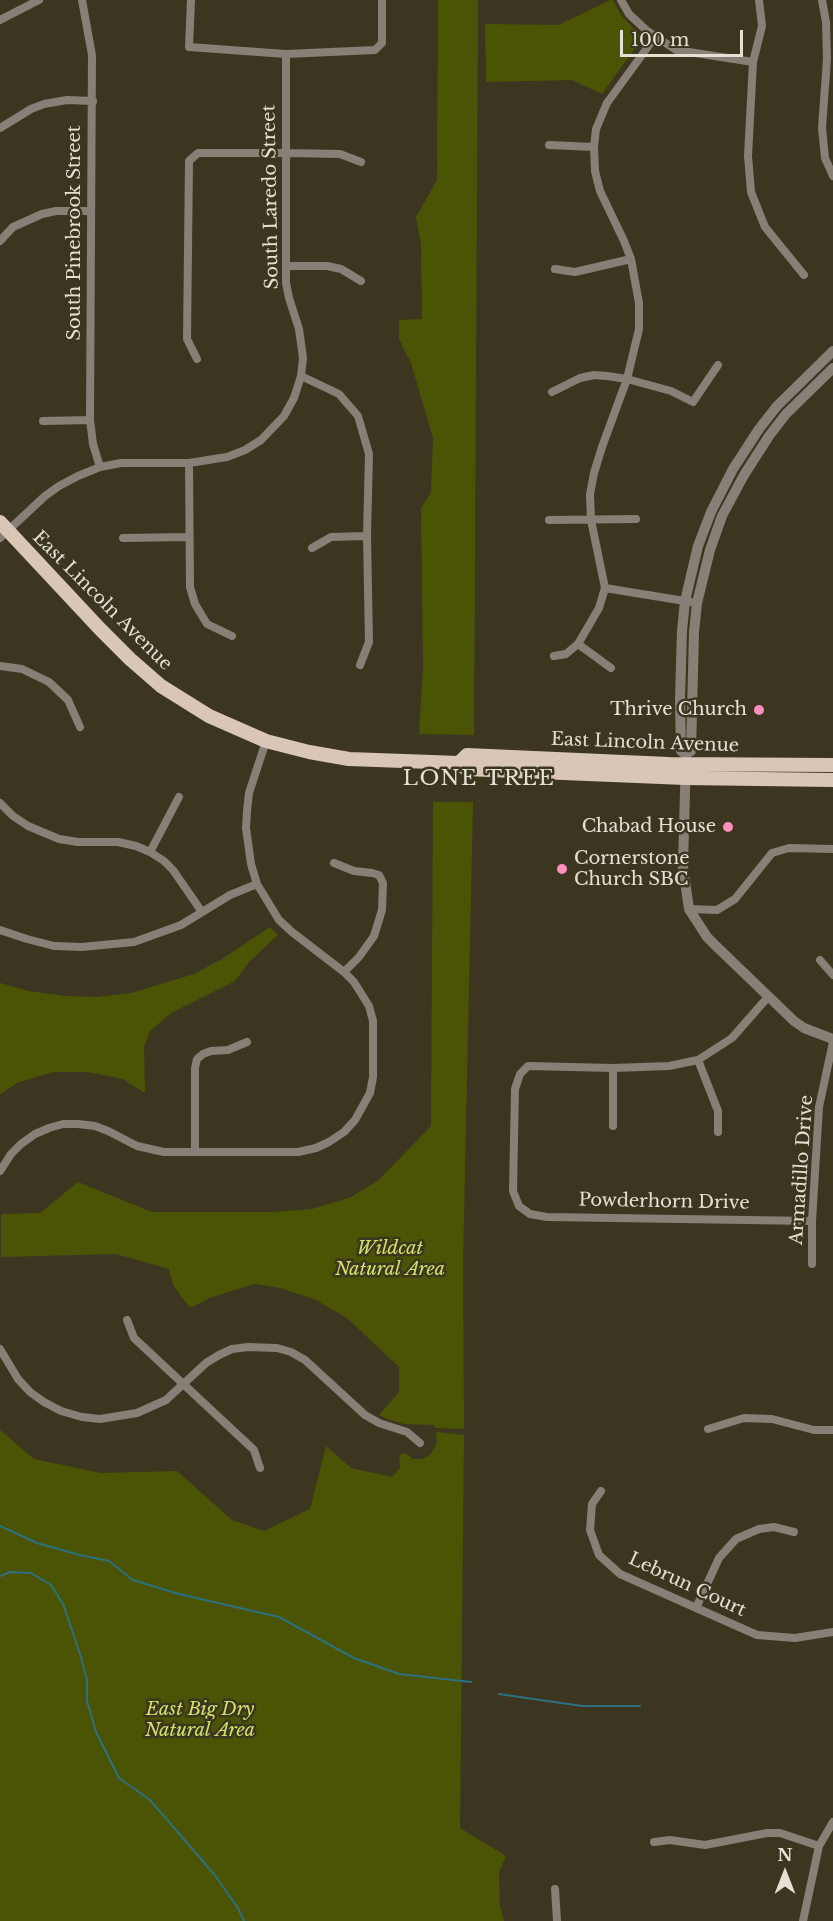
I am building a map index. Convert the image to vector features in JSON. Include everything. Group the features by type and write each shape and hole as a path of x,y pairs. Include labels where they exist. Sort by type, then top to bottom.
{"main road":[{"name":"East Lincoln Avenue","path":"3,530 130,659 161,686 208,716 266,741 309,753 349,759 459,763 467,755 686,765 833,765"},
{"name":"East Lincoln Avenue","path":"686,765 833,780"}],"street":[{"path":"0,20 39,0"},
{"name":"South Pinebrook Street","path":"82,0 91,46 93,101 90,420 93,444 100,467"},
{"path":"191,0 189,46 286,54 375,50 382,43 382,0"},
{"path":"621,0 629,14 655,37 676,50 753,63"},
{"path":"759,0 762,26 753,63 748,156 751,192 765,227 804,275"},
{"path":"822,0 826,22 827,59 822,128 825,158 833,176"},
{"path":"554,656 566,654 578,644 599,608 605,588 591,520 590,494 594,473 627,379 639,329 639,303 631,259 600,191 595,171 596,129 607,104 655,37"},
{"name":"South Laredo Street","path":"3,530 59,486 100,467 121,463 189,463 227,457 261,440 284,416 294,398 301,376 302,343 286,283 286,54"},
{"path":"0,128 31,109 44,104 67,100 93,101"},
{"path":"549,145 594,147"},
{"path":"197,359 187,339 189,160 198,153 286,153 340,154 361,162"},
{"path":"0,241 14,227 42,214 64,210 91,211"},
{"path":"555,269 575,272 631,259"},
{"path":"287,266 334,267 361,281"},
{"path":"686,765 681,751 682,631 685,601 698,546 711,512 746,447 777,406 833,351"},
{"path":"552,392 580,378 594,375 627,379 671,391 693,402 718,364"},
{"path":"833,368 786,414 769,436 722,516 710,550 697,603 694,632 691,751 686,765 683,867 689,909 707,937 768,998 804,1028 833,1041"},
{"path":"301,376 339,394 358,416 369,454 367,536 369,642 360,665"},
{"path":"43,422 90,420"},
{"path":"189,463 190,587 195,604 207,624 232,636"},
{"path":"549,520 636,519"},
{"path":"312,548 331,537 367,536"},
{"path":"123,538 189,537"},
{"path":"605,588 697,603"},
{"path":"578,644 611,668"},
{"path":"0,666 22,669 49,682 68,700 80,727"},
{"path":"0,1171 12,1154 28,1139 49,1128 63,1124 95,1126 151,1150 164,1152 298,1152 316,1149 329,1142 344,1132 355,1120 370,1093 374,1077 372,1022 369,1006 363,993 344,972 286,926 268,904 257,884 248,845 247,811 249,793 266,741"},
{"path":"150,852 179,797"},
{"path":"0,803 28,826 59,839 78,842 118,842 150,852 173,870 202,912"},
{"path":"689,909 717,910 735,899 772,853 789,848 833,849"},
{"path":"334,863 354,871 379,875 382,884 382,910 374,936 359,957 344,972"},
{"path":"0,930 54,946 82,948 134,942 181,925 230,895 257,884"},
{"path":"820,960 833,975"},
{"path":"613,1126 613,1068 669,1066 698,1060 732,1038 768,998"},
{"name":"Armadillo Drive","path":"812,1264 812,1221 819,1107 833,1041"},
{"path":"195,1152 195,1068 197,1059 211,1051 228,1050 247,1042"},
{"path":"698,1060 718,1111 718,1132"},
{"name":"Powderhorn Drive","path":"613,1068 528,1066 520,1074 515,1089 513,1191 519,1206 530,1214 547,1217 812,1221"},
{"path":"127,1320 134,1338 254,1450 260,1468"},
{"path":"0,1349 9,1367 30,1392 61,1411 100,1419 138,1413 166,1400 206,1363 232,1349 262,1346 277,1348 291,1352 305,1360 365,1415 379,1423 407,1432 420,1443"},
{"path":"708,1429 744,1418 772,1419 814,1430 833,1430"},
{"name":"Lebrun Court","path":"601,1491 592,1504 590,1530 599,1555 620,1574 757,1635 795,1638 833,1632"},
{"path":"696,1608 719,1558 736,1539 759,1529 774,1527 794,1532"},
{"path":"803,1921 819,1846 833,1822"},
{"path":"654,1842 670,1840 705,1845 767,1833 780,1833 819,1846"},
{"path":"555,1889 557,1921"}],"green space":[{"path":"438,0 478,0 474,735 419,734 423,669 421,508 431,492 433,438 411,363 399,339 399,320 422,319 421,244 416,217 437,180"},
{"path":"611,0 640,36 640,41 602,94 572,80 486,82 485,24 558,25"},
{"name":"Wildcat Natural Area","path":"433,802 473,802 463,1263 464,1429 404,1424 379,1415 399,1392 399,1367 347,1318 316,1300 281,1288 254,1284 210,1298 190,1308 173,1285 169,1269 116,1254 1,1257 1,1214 40,1213 78,1182 152,1212 272,1212 312,1209 349,1198 379,1180 431,1126"},
{"path":"270,927 278,935 249,962 235,981 171,1013 150,1031 144,1047 145,1093 123,1079 88,1072 54,1072 19,1082 0,1094 0,983 29,991 65,996 97,997 131,993 194,974 222,959"},
{"name":"East Big Dry Natural Area","path":"0,1430 34,1459 101,1473 177,1471 232,1520 264,1531 310,1509 326,1446 351,1468 392,1477 400,1468 399,1455 405,1453 413,1459 422,1459 430,1455 437,1443 436,1432 464,1435 460,1828 506,1856 499,1872 500,1905 504,1921 0,1921"}],"waterway":[{"path":"0,1526 37,1543 109,1561 133,1580 179,1594 279,1617 354,1658 399,1674 471,1682"},
{"path":"0,1576 10,1572 31,1573 51,1585 63,1604 80,1654 87,1680 87,1701 96,1732 119,1778 150,1800 214,1874 238,1908 244,1921"},
{"path":"499,1694 582,1706 640,1706"}],"place":[{"name":"Thrive Church","path":"759,710"},
{"name":"Chabad House","path":"728,827"},
{"name":"Cornerstone Church SBC","path":"562,869"}],"district":[{"name":"LONE TREE","path":"479,779"}]}
